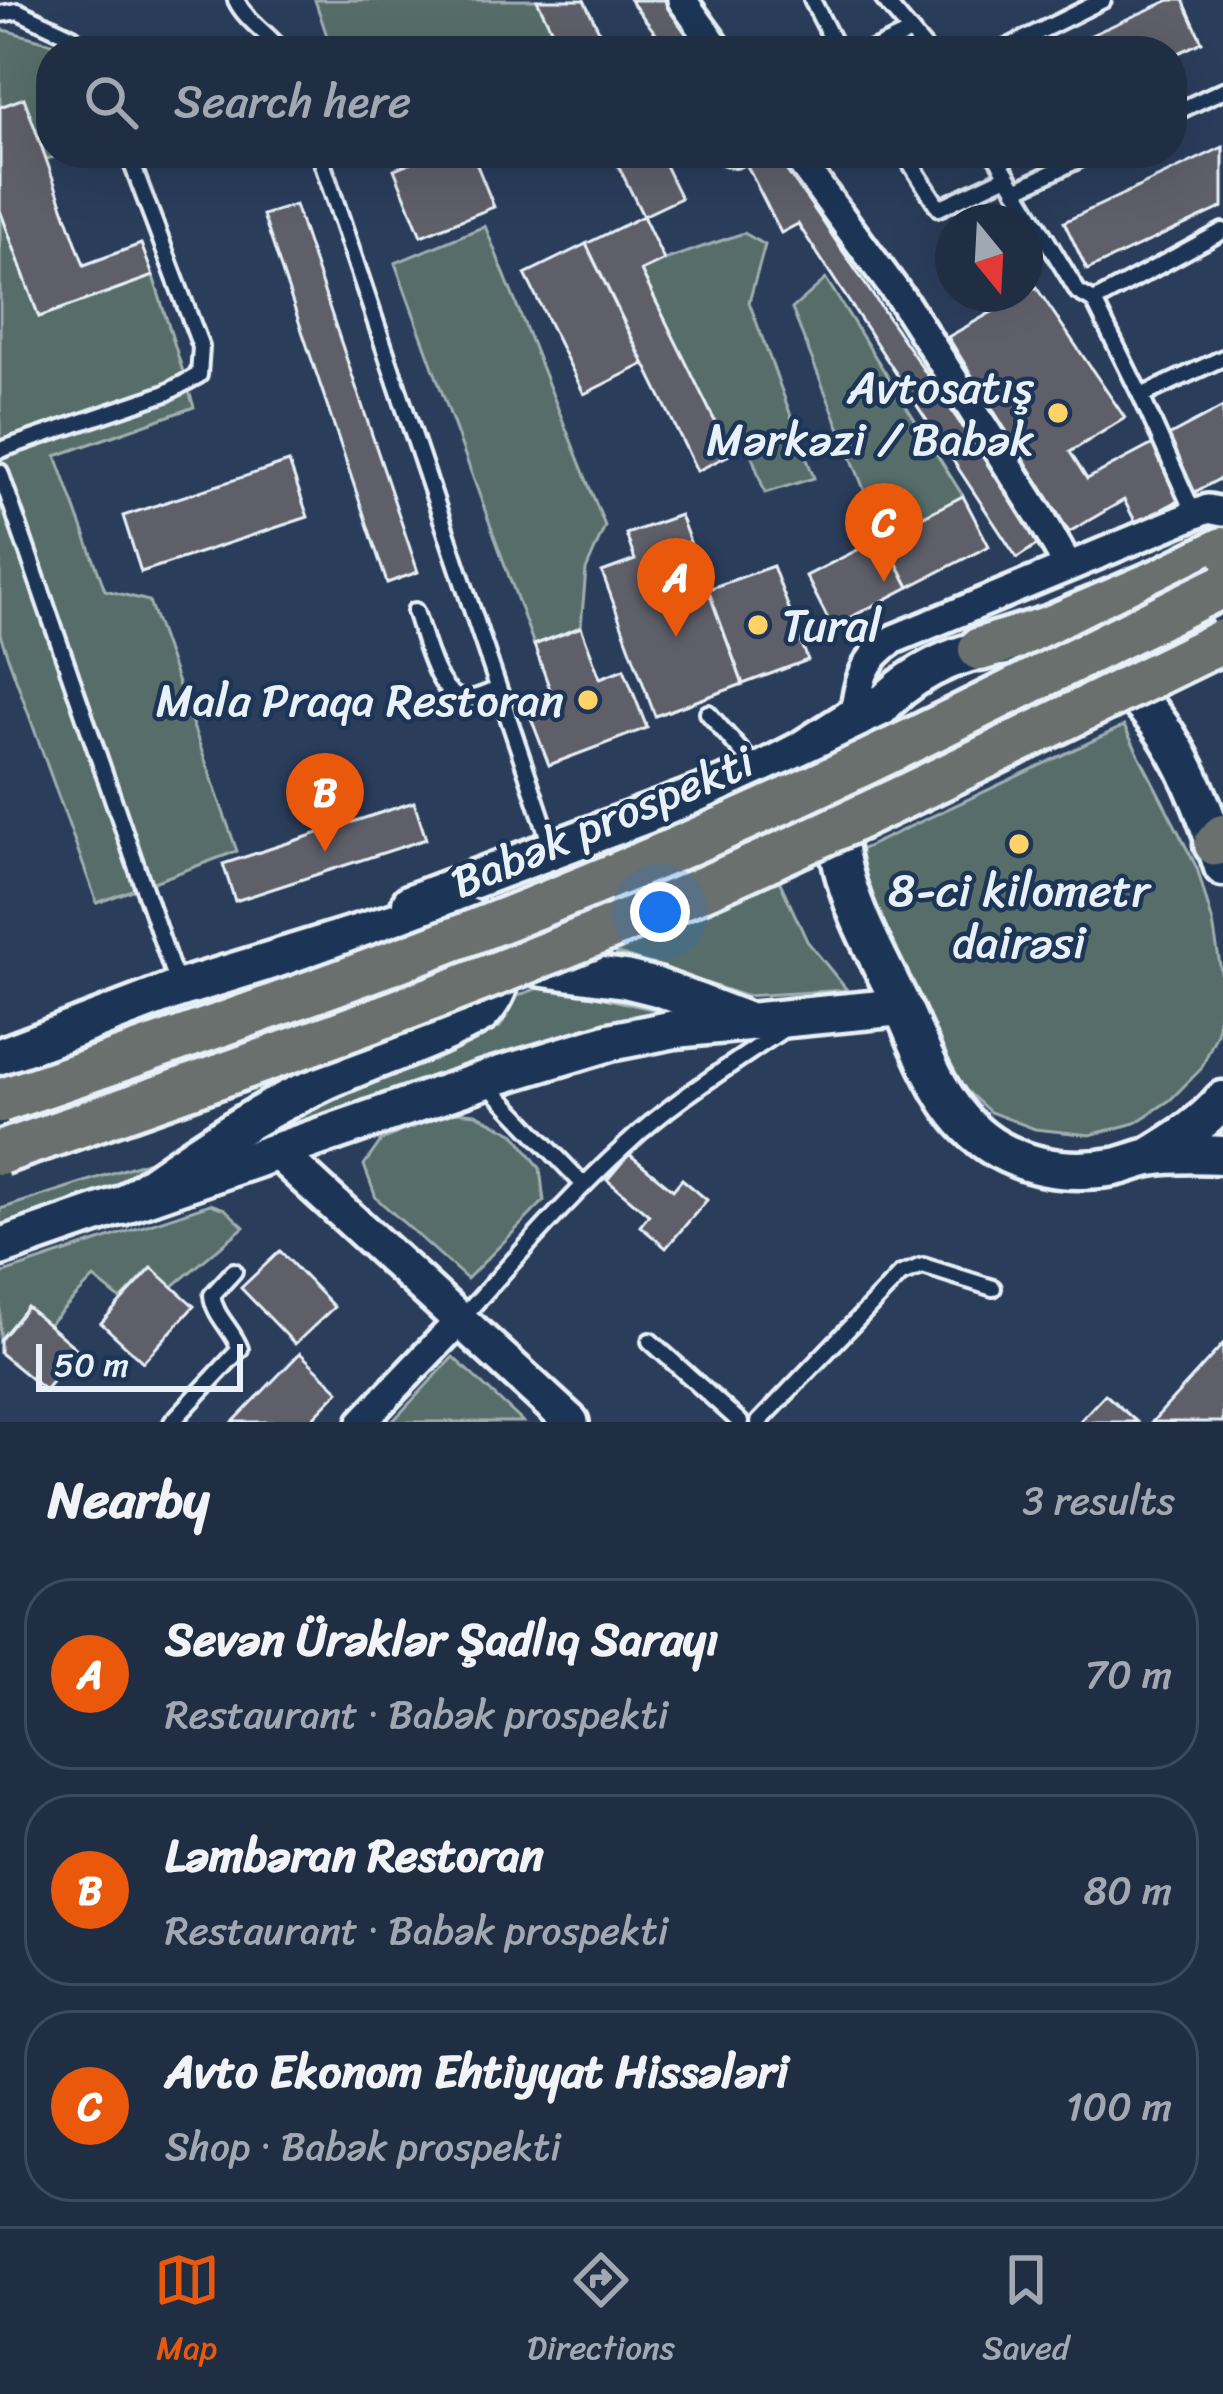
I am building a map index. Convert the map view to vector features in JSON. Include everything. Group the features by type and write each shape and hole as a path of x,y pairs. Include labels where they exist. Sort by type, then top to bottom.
{"main road":[{"path":"1223,549 1052,627 946,660 914,676 887,699 851,752 842,778 837,834 841,862 862,922 932,1073 954,1112 987,1144 1031,1164 1090,1171 1149,1157 1223,1155"},
{"name":"Babək prospekti","path":"0,1101 423,952 592,884 726,827 1223,586"},
{"path":"0,1153 442,993 746,869 1223,641"},
{"path":"980,649 1012,646 1076,657 1132,692 1154,716 1188,770 1221,849"},
{"name":"Babək prospekti","path":"0,1029 178,989 759,772 800,751 914,676"},
{"path":"553,851 508,890 503,921 521,956 543,968 657,987 746,1021"},
{"path":"0,1058 178,989 428,912 446,910 475,919 488,929 499,947 502,965 500,984 481,1014 261,1112 122,1206"},
{"path":"0,1247 484,1080 610,1042 675,1029 902,1007"},
{"path":"1149,1157 1198,1124 1223,1100"}],"street":[{"path":"682,0 708,36"},
{"path":"805,168 905,304 1068,566"},
{"path":"842,778 865,667 879,649 1068,566 1209,513"},
{"path":"277,1152 571,1422"},
{"path":"362,1422 460,1321"}],"lane":[{"path":"236,0 266,36"},
{"path":"812,0 830,36"},
{"path":"884,0 914,36"},
{"path":"1030,36 1102,0"},
{"path":"0,14 18,11 71,36"},
{"path":"902,36 911,32"},
{"path":"1187,107 1223,90"},
{"path":"0,450 166,393 199,375 202,347 134,168"},
{"path":"324,168 553,851"},
{"path":"914,168 939,208 1052,168"},
{"path":"1003,168 1078,292 1094,301 1141,396 1209,513"},
{"path":"1094,301 1223,231"},
{"path":"1141,396 1223,358"},
{"path":"0,472 178,989"},
{"path":"415,611 439,680 450,695 465,700 497,690"},
{"path":"708,712 759,772"},
{"path":"460,1321 584,1185 671,1107 802,1017"},
{"path":"484,1080 584,1185"},
{"path":"759,1422 902,1274 922,1267 993,1288"},
{"path":"172,1422 240,1349 213,1307 212,1294 234,1271"},
{"path":"650,1341 740,1422"}],"green space":[{"path":"315,0 537,0 555,36 327,36"},
{"path":"0,31 36,39 36,132 24,99 0,107"},
{"path":"0,210 39,317 153,276 194,407 56,456 105,590 149,601 237,851 97,903 0,635"},
{"path":"485,226 605,526 586,570 581,627 534,645 395,263"},
{"path":"744,233 765,245 749,302 814,478 765,493 749,448 731,454 641,271"},
{"path":"826,279 963,496 883,537 792,309"},
{"path":"1124,726 1197,868 1223,984 1217,1033 1201,1069 1170,1100 1135,1123 1090,1135 1035,1129 990,1112 947,1073 895,967 854,853"},
{"path":"778,878 807,941 847,990 745,996 609,951"},
{"path":"546,985 661,1011 507,1053 246,1144 296,1110 500,1027 517,996"},
{"path":"444,1111 476,1114 515,1134 540,1168 544,1201 467,1279 376,1198 364,1165 381,1141"},
{"path":"162,1157 115,1189 0,1228 0,1209"},
{"path":"210,1204 225,1209 244,1227 172,1287 151,1268 121,1300 94,1278 48,1325 27,1308 0,1340 0,1274"},
{"path":"453,1357 523,1422 392,1422"}],"building":[{"path":"537,0 584,0 602,36 555,36"},
{"path":"630,0 670,0 698,36 658,36"},
{"path":"1170,0 1183,0 1202,42 1187,49 1187,36 1089,36"},
{"path":"24,98 36,131 36,168 49,168 84,265 141,244 153,276 39,317 0,210 0,107"},
{"path":"1223,147 1223,207 1087,270 1064,222 1187,168"},
{"path":"478,168 494,207 421,236 394,169"},
{"path":"619,168 666,168 681,198 643,216"},
{"path":"748,168 786,168 1041,542 1017,558 798,224 781,233"},
{"path":"295,205 418,572 387,583 263,215"},
{"path":"643,216 664,260 641,271 731,454 697,471 586,244"},
{"path":"586,244 644,364 584,394 525,274"},
{"name":"Avtosatış Mərkəzi / Babək","path":"1043,297 1125,418 1070,452 1087,479 1223,407 1223,477 1136,523 1124,500 1069,532 948,337 992,312 1043,312"},
{"path":"289,462 308,517 141,572 123,516"},
{"path":"963,496 989,546 909,587 883,537"},
{"path":"680,515 743,684 655,716 602,572 635,560 626,534"},
{"path":"883,537 909,587 832,627 806,576"},
{"name":"Tural","path":"773,566 808,660 743,684 708,589"},
{"name":"Mala Praqa Restoran","path":"581,627 600,678 624,669 647,728 549,765 526,705 552,695 534,645"},
{"path":"414,802 426,839 235,901 223,864"},
{"path":"629,1154 673,1190 682,1179 707,1200 666,1248 640,1226 649,1215 607,1180"},
{"path":"280,1251 334,1307 295,1344 241,1288"},
{"path":"152,1268 194,1306 143,1362 101,1323"},
{"path":"27,1307 78,1350 45,1390 0,1353 0,1340"},
{"path":"1223,1344 1223,1422 1152,1422"},
{"path":"300,1353 339,1391 309,1422 233,1422"},
{"path":"1105,1394 1137,1422 1079,1422"}],"place":[{"name":"Avtosatış Mərkəzi / Babək","path":"1058,413"},
{"name":"Avto Ekonom Ehtiyyat Hissələri","path":"884,582"},
{"name":"Tural","path":"758,625"},
{"name":"Sevən Ürəklər Şadlıq Sarayı","path":"676,637"},
{"name":"Mala Praqa Restoran","path":"588,700"},
{"name":"8-ci kilometr dairəsi","path":"1019,844"},
{"name":"Ləmbəran Restoran","path":"325,852"}]}
